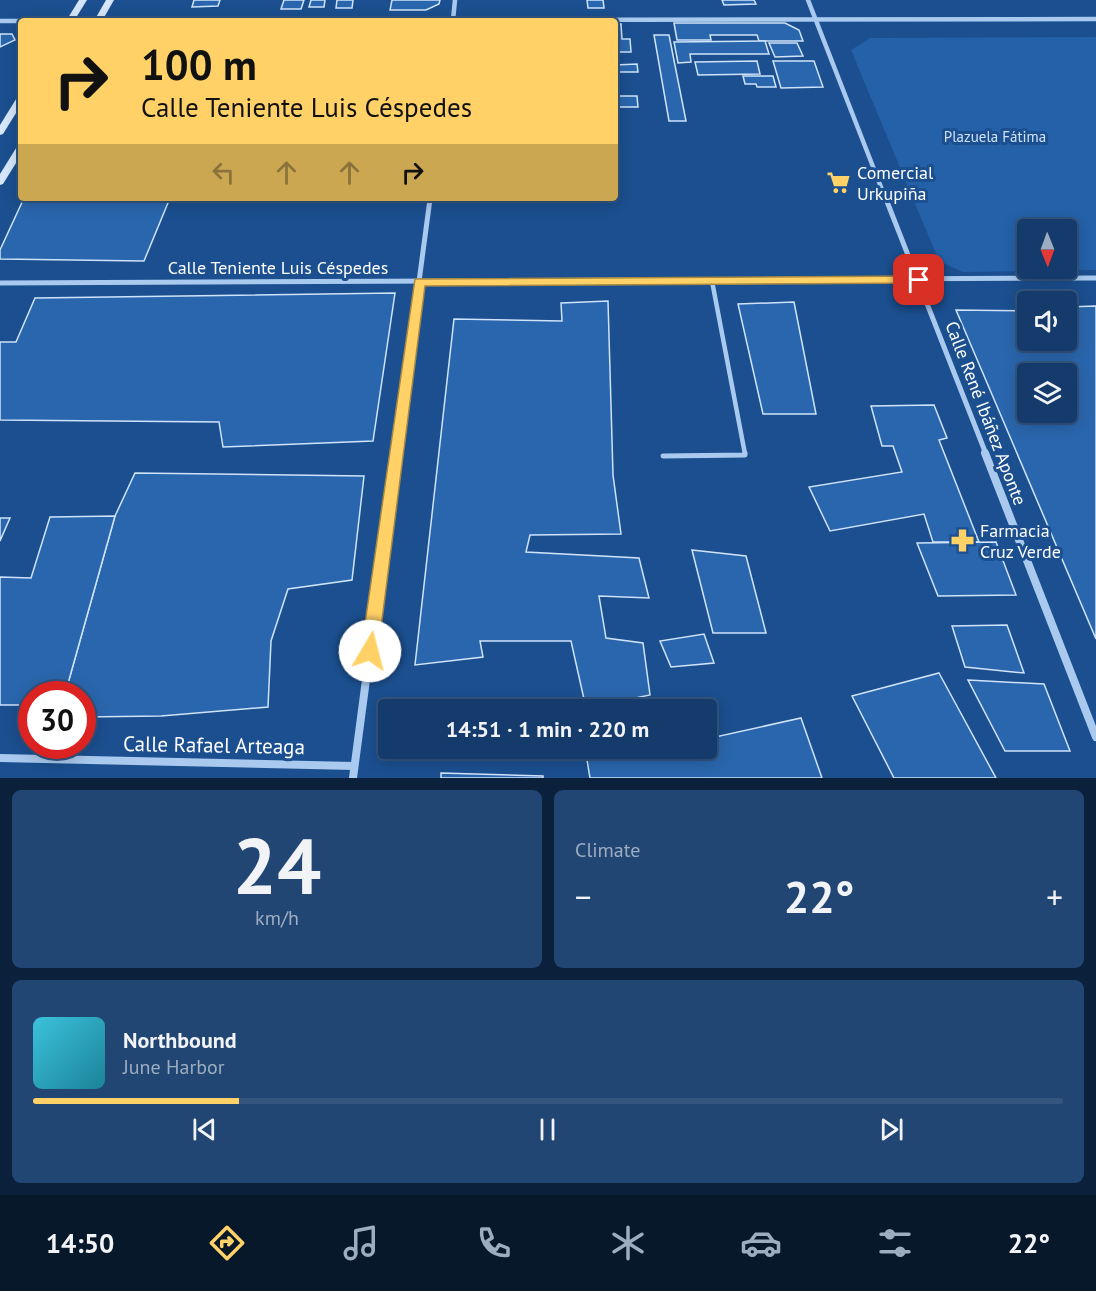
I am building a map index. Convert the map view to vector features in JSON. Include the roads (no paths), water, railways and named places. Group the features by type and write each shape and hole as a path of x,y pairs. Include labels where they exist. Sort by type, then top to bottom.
{"main road":[{"path":"72,18 83,0"},
{"path":"100,18 110,0"},
{"path":"0,132 18,103"},
{"path":"0,182 18,152"}],"street":[{"path":"453,18 455,0"},
{"name":"Calle René Ibáñez Aponte","path":"808,0 1096,737"},
{"path":"618,19 1096,19"},
{"path":"0,21 18,21"},
{"path":"353,778 430,201"},
{"name":"Calle Teniente Luis Céspedes","path":"0,283 1096,278"},
{"name":"Calle Rafael Arteaga","path":"0,758 354,766"}],"lane":[{"path":"663,456 745,455 712,280"}],"place":[{"name":"Comercial Urkupiña","path":"839,182"},
{"name":"Farmacia Cruz Verde","path":"962,540"}],"park label":[{"name":"Plazuela Fátima","path":"995,136"}]}
